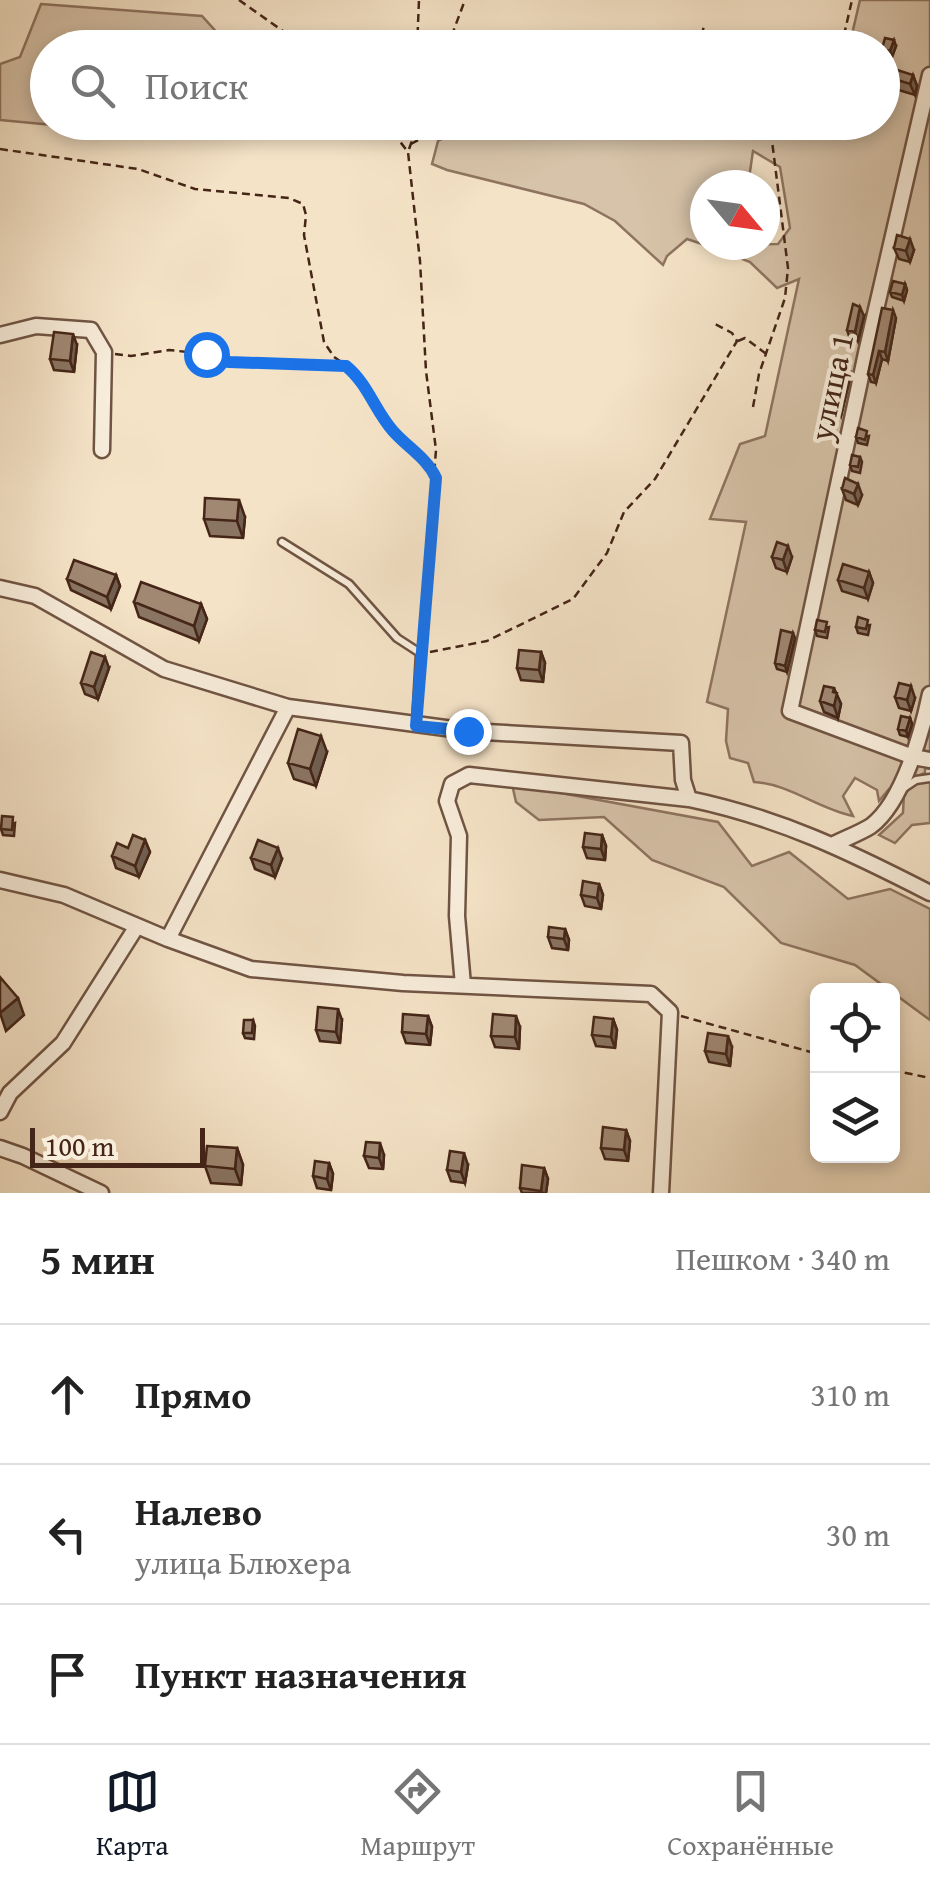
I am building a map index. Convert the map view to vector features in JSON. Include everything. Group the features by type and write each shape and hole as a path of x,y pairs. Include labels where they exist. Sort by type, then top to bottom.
{"street":[{"name":"улица 1","path":"914,754 790,711 930,75"},
{"path":"0,335 36,326 92,330 104,352 102,450"},
{"path":"0,588 35,596 164,669 288,707 468,731 681,743 683,780 689,799"},
{"path":"834,844 873,824 894,795 914,754 930,694"},
{"path":"168,939 288,707"},
{"path":"914,754 930,760"},
{"path":"464,985 458,916 459,836 447,801 452,784 468,775 689,799 748,812 834,844 930,894"},
{"path":"0,880 64,895 250,969 652,994 670,1012 661,1193"},
{"path":"0,1112 10,1093 64,1043 136,926"},
{"path":"0,1148 101,1193"}],"lane":[{"path":"282,542 350,584 397,638 420,653 416,726"},
{"path":"894,795 916,780 930,778"}],"path":[{"path":"239,0 282,30"},
{"path":"418,30 419,0"},
{"path":"454,30 465,0"},
{"path":"845,30 852,0"},
{"path":"703,30 704,26"},
{"path":"399,140 408,152"},
{"path":"412,140 408,152 436,478 420,653 487,640 573,599 607,553 624,512 655,479 680,440 700,399 737,341 745,338 766,354"},
{"path":"411,144 418,140"},
{"path":"753,407 784,298 788,268 772,140"},
{"path":"0,149 138,169 196,189 289,198 304,204 304,235 324,342 334,357 361,380 395,434 431,466 436,478"},
{"path":"715,324 732,333 737,341"},
{"path":"104,352 131,356 169,350 206,354 229,362 346,366"},
{"path":"670,1012 810,1052"},
{"path":"900,1072 930,1078"}],"shaded area":[{"path":"860,0 930,0 930,769 925,768 925,773 889,789 879,801 877,790 855,778 843,796 853,816 780,787 754,782 748,763 730,758 726,741 728,709 707,702 746,522 710,519 740,444 765,436 799,279 777,288 745,260 780,260 780,241 790,228 780,167 753,151 750,170 690,170 690,240 667,256 663,265 615,221 584,204 432,164 440,140 900,140 900,30 853,30"},
{"path":"41,4 202,16 215,30 31,30"},
{"path":"30,32 30,123 0,120 0,64 20,57"},
{"path":"930,781 930,823 912,825 895,843 879,835 903,813 904,793 916,783"},
{"path":"512,784 718,822 752,866 789,852 848,899 890,889 930,909 930,1020 900,998 900,983 880,983 855,965 781,943 724,887 652,860 604,817 539,820 516,802"}],"building":[{"path":"900,71 913,75 910,84 900,81"},
{"path":"897,235 910,239 906,251 894,248"},
{"path":"893,281 905,284 902,295 890,292"},
{"path":"853,304 860,307 855,332 847,330"},
{"path":"882,308 893,310 885,352 879,351 873,375 868,374"},
{"path":"54,332 73,334 70,361 50,359"},
{"path":"842,365 849,368 839,411 823,406 825,397 832,399"},
{"path":"858,428 867,431 865,440 856,437"},
{"path":"852,455 860,457 858,467 850,465"},
{"path":"845,478 858,484 854,494 842,489"},
{"path":"205,498 239,500 237,521 204,519"},
{"path":"777,542 788,546 783,560 772,557"},
{"path":"74,560 116,575 107,597 67,579"},
{"path":"843,564 869,572 864,588 838,580"},
{"path":"141,582 201,604 194,626 134,602"},
{"path":"858,617 868,620 866,629 856,627"},
{"path":"817,620 827,622 825,632 815,630"},
{"path":"781,630 793,633 785,666 775,663"},
{"path":"519,650 541,652 539,670 517,668"},
{"path":"91,652 105,657 94,687 81,683"},
{"path":"899,683 911,686 907,700 895,697"},
{"path":"824,686 837,693 834,706 820,701"},
{"path":"901,716 910,718 906,731 898,729"},
{"path":"298,729 321,736 310,769 288,763"},
{"path":"2,816 13,817 12,830 1,829"},
{"path":"585,833 602,835 601,849 583,847"},
{"path":"133,835 145,840 135,866 112,856 117,843 128,848"},
{"path":"258,840 278,848 271,865 251,858"},
{"path":"583,881 599,884 597,898 581,895"},
{"path":"549,927 565,929 564,939 548,937"},
{"path":"0,977 18,998 0,1013"},
{"path":"318,1007 338,1009 336,1032 316,1030"},
{"path":"403,1014 428,1016 426,1034 402,1032"},
{"path":"493,1014 516,1016 515,1037 491,1036"},
{"path":"594,1017 613,1019 611,1037 592,1035"},
{"path":"244,1020 253,1020 252,1033 243,1033"},
{"path":"708,1033 728,1036 726,1054 705,1051"},
{"path":"603,1127 626,1130 624,1150 601,1148"},
{"path":"366,1142 380,1143 379,1158 364,1156"},
{"path":"207,1146 237,1148 235,1169 205,1166"},
{"path":"450,1151 464,1153 461,1172 447,1170"},
{"path":"315,1161 329,1163 327,1179 313,1176"},
{"path":"522,1165 544,1168 541,1191 520,1188"}],"route":[{"path":"206,354 229,362 346,366 361,380 395,434 431,466 436,478 416,726 468,731"}]}
